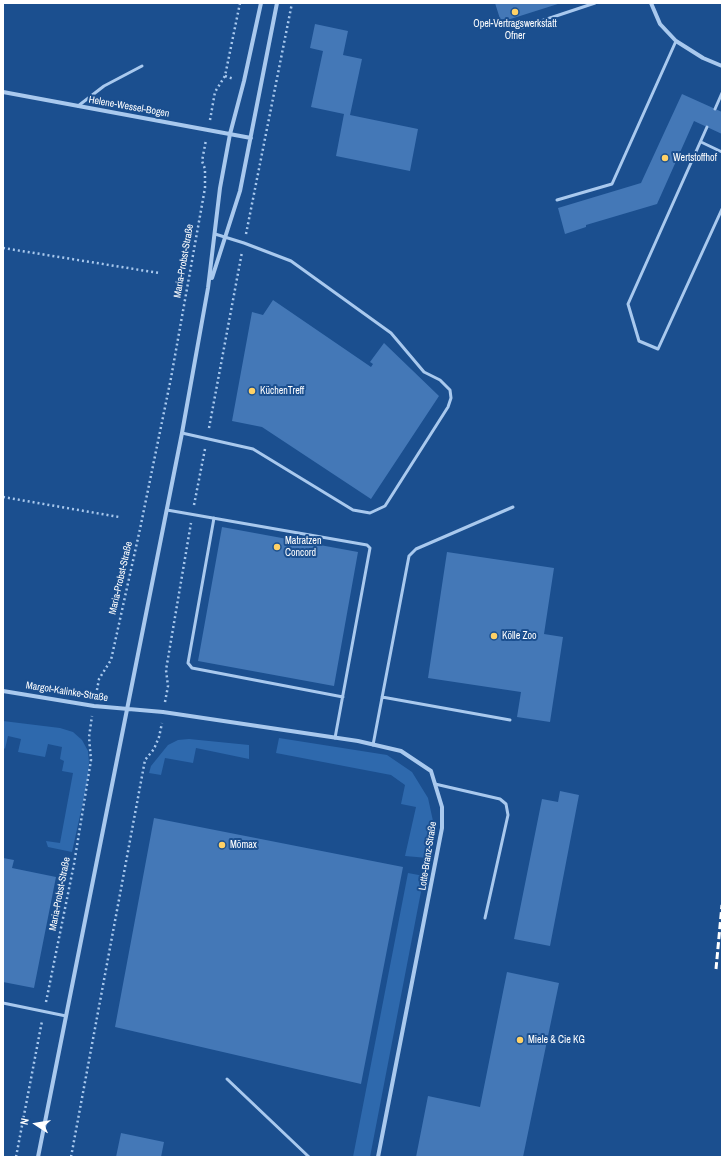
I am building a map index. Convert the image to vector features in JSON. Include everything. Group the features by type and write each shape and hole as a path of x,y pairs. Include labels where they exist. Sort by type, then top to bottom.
{"street":[{"path":"38,1157 182,433 208,288 220,188 230,134 244,81 261,3"},
{"path":"208,288 240,191 278,3"},
{"path":"651,3 660,24 676,41 704,58 722,66"},
{"name":"Helene-Wessel-Bogen","path":"3,92 251,138"},
{"name":"Margot-Kalinke-Straße","path":"3,691 94,706 128,709"},
{"name":"Lotte-Branz-Straße","path":"128,709 163,712 335,738 401,750 431,771 442,807 442,828 378,1157"}],"lane":[{"path":"514,30 595,3"},
{"path":"557,200 612,184 676,41"},
{"path":"78,106 104,86 142,66"},
{"path":"715,109 722,93"},
{"path":"708,127 628,304 639,341 658,349 722,208"},
{"path":"701,142 722,152"},
{"path":"182,433 253,449 353,510 370,513 385,506 448,407 452,398 450,390 440,380 424,372 390,333 290,261 244,243 215,234"},
{"path":"373,745 409,556 416,549 513,508"},
{"path":"167,510 367,545 370,548 335,738"},
{"path":"214,518 188,663 192,668 343,697"},
{"path":"382,697 510,720"},
{"path":"435,784 500,799 506,804 508,815 485,918"},
{"path":"3,1004 66,1016"},
{"path":"227,1079 309,1157"}],"path":[{"name":"Maria-Probst-Straße","path":"16,1157 76,856 91,760 89,737 99,679 111,660 140,529 171,378 206,188 205,169 202,161 215,92 225,76 240,3"},
{"path":"71,1157 146,760 154,749 159,736 168,686 166,670 192,515 292,3"},
{"path":"3,248 159,273"},
{"path":"3,498 119,516"}],"shaded area":[{"path":"3,721 60,728 73,732 82,740 88,751 88,779 72,852 48,847 46,841 60,843 73,773 62,771 64,761 60,759 62,747 48,744 45,757 18,752 21,739 8,736 5,749 3,747"},
{"path":"279,738 387,755 412,772 428,798 433,821 428,858 405,856 416,807 401,804 405,785 391,775 276,753"},
{"path":"189,739 249,745 249,759 196,748 193,763 165,758 161,775 149,773 151,766 168,745 178,740"},
{"path":"408,873 424,876 370,1157 353,1157"}],"building":[{"name":"Opel-Vertragswerkstatt Ofner","path":"495,3 561,3 501,22"},
{"path":"315,24 348,31 343,55 362,59 350,115 418,129 410,171 336,156 344,114 311,107 323,51 310,48"},
{"name":"Wertstoffhof","path":"682,94 722,112 722,134 694,121 657,204 586,225 586,227 565,234 558,208 641,183"},
{"path":"273,300 371,367 373,364 370,362 384,343 439,396 371,499 262,427 232,421 252,312 263,315"},
{"path":"222,527 358,552 334,686 198,661"},
{"name":"Kölle Zoo","path":"447,552 554,568 544,634 563,637 550,722 517,717 521,692 428,678"},
{"path":"560,791 579,795 550,946 514,939 542,799 558,802"},
{"path":"154,818 403,867 361,1084 115,1027"},
{"path":"3,858 14,860 12,868 56,877 34,988 3,982"},
{"name":"Miele & Cie KG","path":"507,972 559,983 523,1157 416,1157 428,1096 480,1107"},
{"path":"121,1133 164,1142 161,1157 116,1157"}],"railway":[{"path":"716,969 722,905"}],"place":[{"name":"Opel-Vertragswerkstatt Ofner","path":"515,12"},
{"name":"Wertstoffhof","path":"665,158"},
{"name":"KüchenTreff","path":"252,391"},
{"name":"Matratzen Concord","path":"277,547"},
{"name":"Kölle Zoo","path":"494,636"},
{"name":"Mömax","path":"222,845"},
{"name":"Miele & Cie KG","path":"520,1040"}]}
